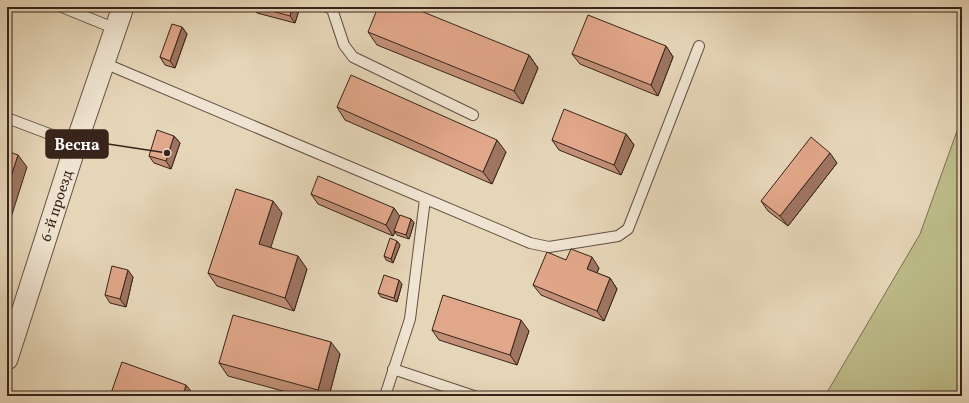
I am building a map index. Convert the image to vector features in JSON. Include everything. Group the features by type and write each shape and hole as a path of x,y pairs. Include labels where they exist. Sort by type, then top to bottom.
{"street":[{"name":"6-й проезд","path":"7,359 76,144 123,7"}],"lane":[{"path":"62,7 116,29"},
{"path":"331,8 344,45 353,57 473,115"},
{"path":"104,63 530,243 549,247 618,236 628,230 699,46"},
{"path":"7,118 76,144"},
{"path":"385,396 410,318 425,199"},
{"path":"394,369 474,396"}],"shaded area":[{"path":"962,127 962,396 824,396 920,234 957,131"}],"building":[{"path":"257,7 292,7 290,16"},
{"path":"378,7 411,7 529,55 514,91 368,32"},
{"path":"588,15 666,46 651,85 572,54"},
{"path":"172,24 182,27 170,61 160,57"},
{"path":"351,75 497,140 483,172 337,107"},
{"path":"564,109 626,134 614,165 552,140"},
{"path":"157,130 174,136 166,161 149,156"},
{"path":"811,137 830,153 780,216 761,201"},
{"path":"7,151 18,155 7,189"},
{"path":"318,176 394,208 386,225 311,194"},
{"path":"236,189 273,201 259,244 298,256 285,298 208,273"},
{"path":"400,215 411,219 406,235 394,231"},
{"path":"390,238 397,241 391,259 384,256"},
{"path":"571,249 592,257 587,269 610,278 597,311 533,285 547,252 566,260"},
{"path":"112,266 128,270 120,299 105,295"},
{"path":"384,275 399,280 394,298 378,293"},
{"path":"443,295 521,320 510,355 432,330"},
{"path":"233,315 331,342 318,390 219,363"},
{"path":"122,362 186,385 183,396 110,396"}],"place":[{"name":"Весна","path":"167,153"}]}
